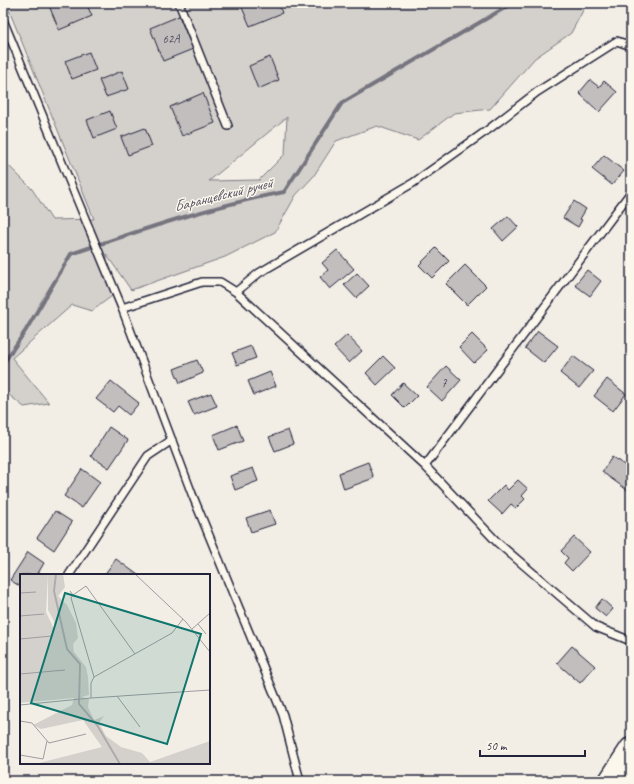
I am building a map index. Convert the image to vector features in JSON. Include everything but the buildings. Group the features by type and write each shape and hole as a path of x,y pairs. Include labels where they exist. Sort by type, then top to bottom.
{"main road":[{"path":"610,781 631,749"}],"lane":[{"path":"179,3 228,126"},
{"path":"3,20 122,308 211,542 282,715 300,781"},
{"path":"236,292 259,273 413,183 537,92 617,41 631,46"},
{"path":"425,466 631,192"},
{"path":"122,308 202,282 220,282 236,292 425,466 498,542 596,627 631,641"},
{"path":"70,574 148,456 172,440"}],"shaded area":[{"path":"6,3 587,3 571,33 535,58 490,109 454,113 418,140 377,126 336,141 313,177 296,195 275,232 225,257 131,290 106,254 112,296 92,311 72,305 12,358 49,403 24,407 3,390 3,160 32,189 52,220 94,219","holes":["287,117 285,154 259,180 209,181"]}],"waterway":[{"name":"Баранцевский ручей","path":"3,364 26,330 71,254 203,211 284,192 342,103 513,3"}]}
